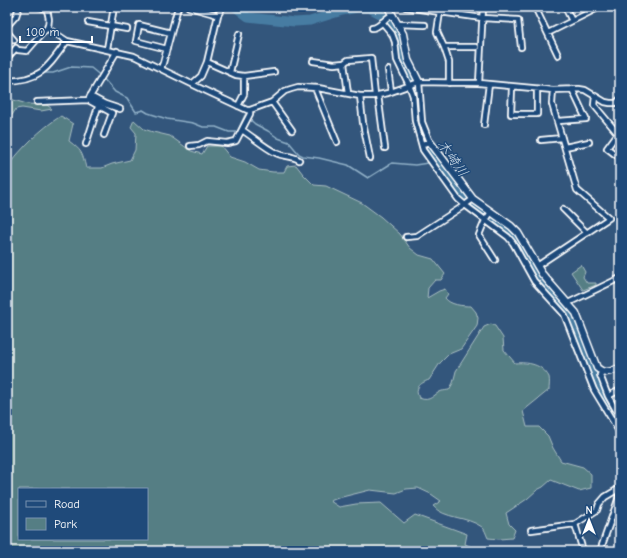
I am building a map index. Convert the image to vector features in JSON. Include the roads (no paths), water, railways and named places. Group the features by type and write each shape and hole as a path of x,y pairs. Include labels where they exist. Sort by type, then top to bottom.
{"street":[{"path":"7,26 16,16 19,7"},
{"path":"7,58 16,48 18,50 26,51 47,28 49,13 46,9 40,7"},
{"path":"107,49 114,7"},
{"path":"161,68 178,7"},
{"path":"189,7 218,15"},
{"path":"192,84 201,76 207,62 218,15 223,7"},
{"path":"388,7 403,34 408,60 419,82 422,122 430,142 473,199 511,226 524,241 542,274 576,313 597,368 602,372 608,372 620,368"},
{"path":"406,7 440,10 482,18 518,20 521,47"},
{"path":"479,83 483,7"},
{"path":"535,7 558,55"},
{"path":"565,7 572,21"},
{"path":"548,33 600,7"},
{"path":"440,10 437,32 444,46 449,62 449,83"},
{"path":"372,28 378,26 392,15"},
{"path":"88,22 127,29"},
{"path":"382,22 392,34 395,42 397,60 413,96 415,121 422,144 429,158 458,198 466,206 508,237 513,243 534,281 564,314 594,390 620,433"},
{"path":"398,24 425,25"},
{"path":"167,49 136,41 139,25 171,33"},
{"path":"47,28 67,41 118,51 134,56 238,106 250,110 272,102 285,91 291,89 315,88 360,96 377,95 419,82 479,83 537,89 585,90 600,100 610,103 616,102 620,99"},
{"path":"7,32 14,40"},
{"path":"230,72 239,34"},
{"path":"7,81 27,79 43,72 48,68 67,41"},
{"path":"444,46 476,47"},
{"path":"89,98 118,51"},
{"path":"313,61 334,64 344,63 348,60 371,58 385,148"},
{"path":"207,62 236,75 244,76 274,72"},
{"path":"344,63 348,93"},
{"path":"388,70 391,91"},
{"path":"238,106 244,94 244,76"},
{"path":"484,125 489,84"},
{"path":"512,87 511,114 537,114 537,89"},
{"path":"315,88 337,142"},
{"path":"558,121 586,119 572,89"},
{"path":"537,266 609,218 577,190 552,104 553,90"},
{"path":"360,96 363,123 370,158"},
{"path":"595,96 594,105 619,135 607,148 616,155 620,151"},
{"path":"89,98 98,107 112,113 104,135"},
{"path":"37,102 89,98 120,109"},
{"path":"272,102 292,130"},
{"path":"86,144 98,107"},
{"path":"190,146 199,145 207,141 227,143 236,141 250,114 250,110"},
{"path":"242,130 275,152 285,156 293,156 299,160"},
{"path":"541,140 562,138"},
{"path":"422,144 430,142"},
{"path":"565,147 589,142"},
{"path":"441,174 450,168"},
{"path":"406,237 417,236 466,206 473,199"},
{"path":"563,209 587,233"},
{"path":"491,212 479,235 496,260"},
{"path":"568,303 620,278"},
{"path":"602,372 600,375 608,396 620,417"},
{"path":"608,396 620,390"},
{"path":"531,530 575,524 597,510 599,504 605,497 620,488"},
{"path":"600,551 620,494"},
{"path":"575,524 583,551"}],"waterway":[{"name":"木崎川","path":"235,7 248,17 295,22 310,21 357,8 369,8 380,14 388,22 396,35 402,61 415,87 418,121 428,151 472,207 513,238 532,271 547,292 552,295 568,313 605,401 620,426"},
{"path":"19,82 28,81 44,73 53,73 71,67 91,68 102,77 115,92 127,98 136,112 143,110 167,119 193,123 203,127 216,127 229,132 237,132 245,115 255,124 278,138 289,142 299,154 348,165 368,178 392,163 415,165 428,163 435,160"}]}
